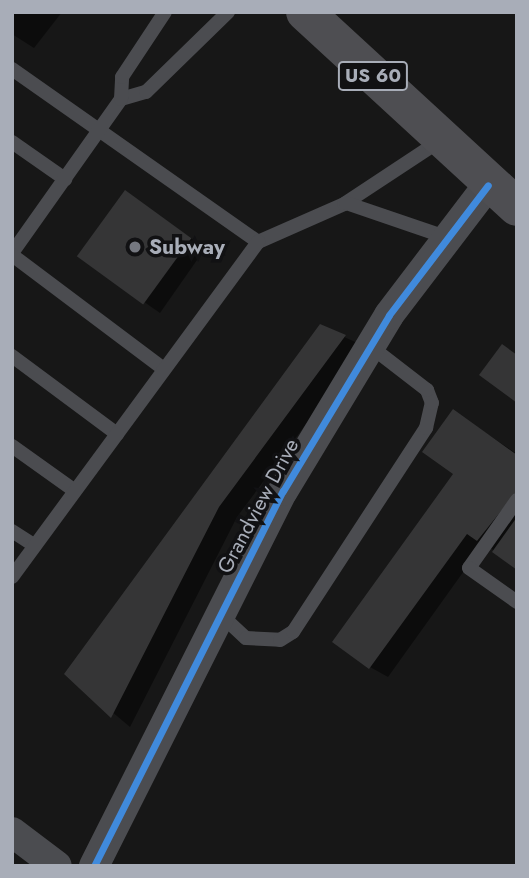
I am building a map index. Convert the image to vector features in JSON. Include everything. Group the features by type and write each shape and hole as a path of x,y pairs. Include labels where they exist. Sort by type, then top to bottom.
{"highway":[{"name":"US 60","path":"305,12 502,196"}],"street":[{"name":"Grandview Drive","path":"94,866 283,491 370,346 447,238 502,196"},
{"path":"12,832 57,866"}],"lane":[{"path":"164,12 122,77 121,99 12,254 164,369"},
{"path":"121,99 146,92 228,12"},
{"path":"12,69 258,242"},
{"path":"12,577 258,242 280,238 346,203 441,140"},
{"path":"12,142 65,179"},
{"path":"346,203 447,238"},
{"path":"220,614 246,638 280,640 293,632 426,428 432,403 426,390 370,346"},
{"path":"12,356 117,435"},
{"path":"12,446 75,491"},
{"path":"517,500 469,568 517,602"},
{"path":"12,531 35,547"}],"building":[{"name":"Subway","path":"125,190 191,238 143,305 77,256"},
{"path":"320,324 346,335 219,507 111,718 64,674"},
{"path":"502,344 517,355 517,403 479,375"},
{"path":"453,409 517,455 517,491 477,541 467,534 369,669 332,642 453,474 422,452"},
{"path":"517,517 517,570 492,552"}],"cycle path":[{"path":"94,866 283,491 389,315 488,185"}],"place":[{"name":"Subway","path":"135,247"}]}
